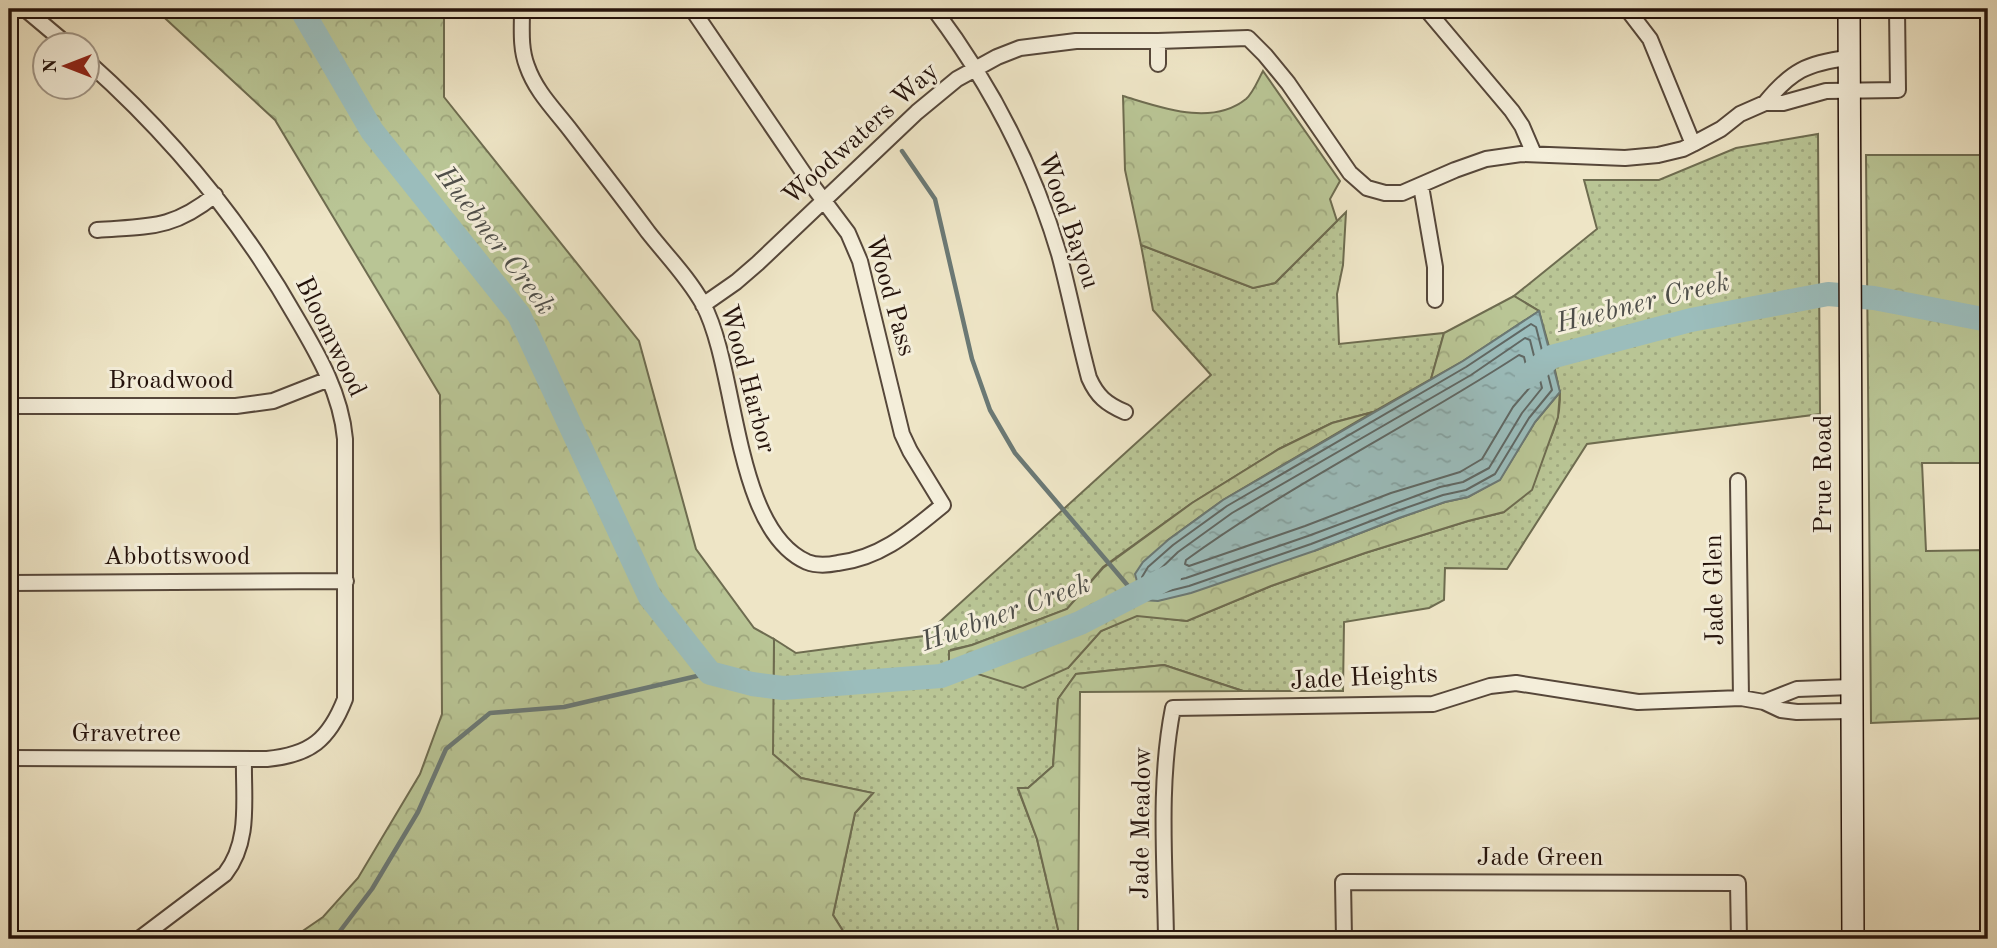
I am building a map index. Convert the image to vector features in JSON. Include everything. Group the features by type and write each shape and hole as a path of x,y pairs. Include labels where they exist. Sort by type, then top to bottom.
{"main road":[{"name":"Prue Road","path":"1849,9 1847,90 1853,939"}],"street":[{"path":"24,9 52,32"},
{"name":"Wood Harbor","path":"522,9 522,46 534,84 704,305 713,329 754,491 768,523 785,546 793,554 818,565 846,562 889,547 943,505"},
{"name":"Wood Pass","path":"692,9 809,181 848,233 860,261 902,434 943,505"},
{"name":"Wood Bayou","path":"933,9 989,92 1039,195 1059,254 1088,378 1097,395 1125,412"},
{"path":"1426,9 1512,111 1534,154"},
{"path":"1626,9 1650,39 1693,144"},
{"name":"Woodwaters Way","path":"704,305 736,282 917,112 957,79 974,68 1020,48 1076,41 1248,38 1288,83 1350,173 1367,188 1385,193 1402,193 1486,159 1534,154 1625,158 1657,155 1693,144 1721,129 1740,114 1765,103 1783,103 1826,91 1898,90 1897,9"},
{"path":"1158,41 1158,64"},
{"name":"Woodwaters Way","path":"1765,103 1791,74 1825,61 1848,58"},
{"path":"1799,71 1806,95"},
{"name":"Bloomwood","path":"102,74 134,103 215,195 271,273 329,379 341,408 345,439 345,699 336,721 321,740 301,753 277,758 244,759"},
{"path":"1421,186 1435,267 1435,300"},
{"path":"97,230 157,226 181,218 215,195"},
{"name":"Broadwood","path":"9,406 236,406 274,401 329,379"},
{"name":"Jade Glen","path":"1738,481 1741,698"},
{"name":"Abbottswood","path":"9,583 346,581"},
{"name":"Jade Heights","path":"1173,708 1433,704 1490,687 1516,683 1638,702 1741,698 1764,702 1781,710 1851,711"},
{"path":"1764,702 1783,692 1807,688 1851,687"},
{"path":"1807,688 1807,712"},
{"name":"Jade Meadow","path":"1166,939 1164,803 1166,746 1173,708"},
{"name":"Gravetree","path":"9,758 244,759"},
{"path":"139,939 225,874 233,864 241,845 243,831 244,759"},
{"name":"Jade Green","path":"1344,939 1343,882 1738,883 1739,939"}],"green space":[{"path":"155,9 444,11 444,97 639,341 696,549 754,628 774,639 773,754 801,778 873,793 855,813 833,915 848,939 291,939 323,917 358,878 420,774 442,714 440,395 275,120"},
{"path":"1263,71 1340,181 1330,199 1337,221 1275,283 1253,288 1141,245 1125,170 1123,96 1185,112 1217,112 1246,99"},
{"path":"1818,134 1820,414 1587,444 1507,569 1445,568 1444,600 1429,608 1344,622 1343,691 1243,691 1164,665 1076,674 1058,699 1053,766 1028,788 1018,789 1037,839 1058,929 1057,939 848,939 833,915 855,813 873,793 801,778 772,754 774,639 796,653 924,636 1211,375 1153,310 1141,245 1253,288 1275,283 1346,212 1343,265 1337,294 1339,344 1444,333 1431,379 1373,412 1332,423 1279,449 1192,503 1103,567 1067,609 972,645 950,650 1068,668 1101,631 1137,615 1187,621 1271,586 1365,553 1504,512 1542,454 1560,406 1555,370 1539,311 1514,296 1597,229 1584,180 1659,180 1736,148"},
{"path":"1866,155 1988,155 1988,463 1922,463 1926,551 1988,550 1988,718 1871,723"},
{"path":"1514,296 1539,311 1431,379 1444,333"},
{"path":"1560,392 1558,417 1532,490 1504,512 1365,553 1271,586 1187,621 1137,616 1101,631 1068,668 1023,688 949,665 949,651 1067,609 1103,568 1192,503 1279,449 1332,423 1373,412 1223,500 1168,540 1314,551 1399,518 1468,497 1500,479 1535,422"},
{"path":"1164,665 1243,691 1080,692 1078,939 1057,939 1058,929 1037,839 1018,788 1028,788 1053,766 1058,699 1076,674"}],"water":[{"path":"1539,311 1560,392 1535,422 1500,480 1468,497 1445,502 1191,593 1158,601 1142,600 1135,574 1143,562 1168,540 1223,500 1463,361"}],"waterway":[{"name":"Huebner Creek","path":"301,9 372,131 519,315 650,597 710,673 752,684 783,688 941,676 1080,623 1169,577"},
{"path":"902,151 935,199 972,359 990,410 1015,453 1135,594"},
{"name":"Huebner Creek","path":"1527,377 1551,357 1691,320 1828,294 1874,298 1988,320"},
{"path":"334,939 372,889 418,812 446,749 490,713 564,707 710,673"}]}
